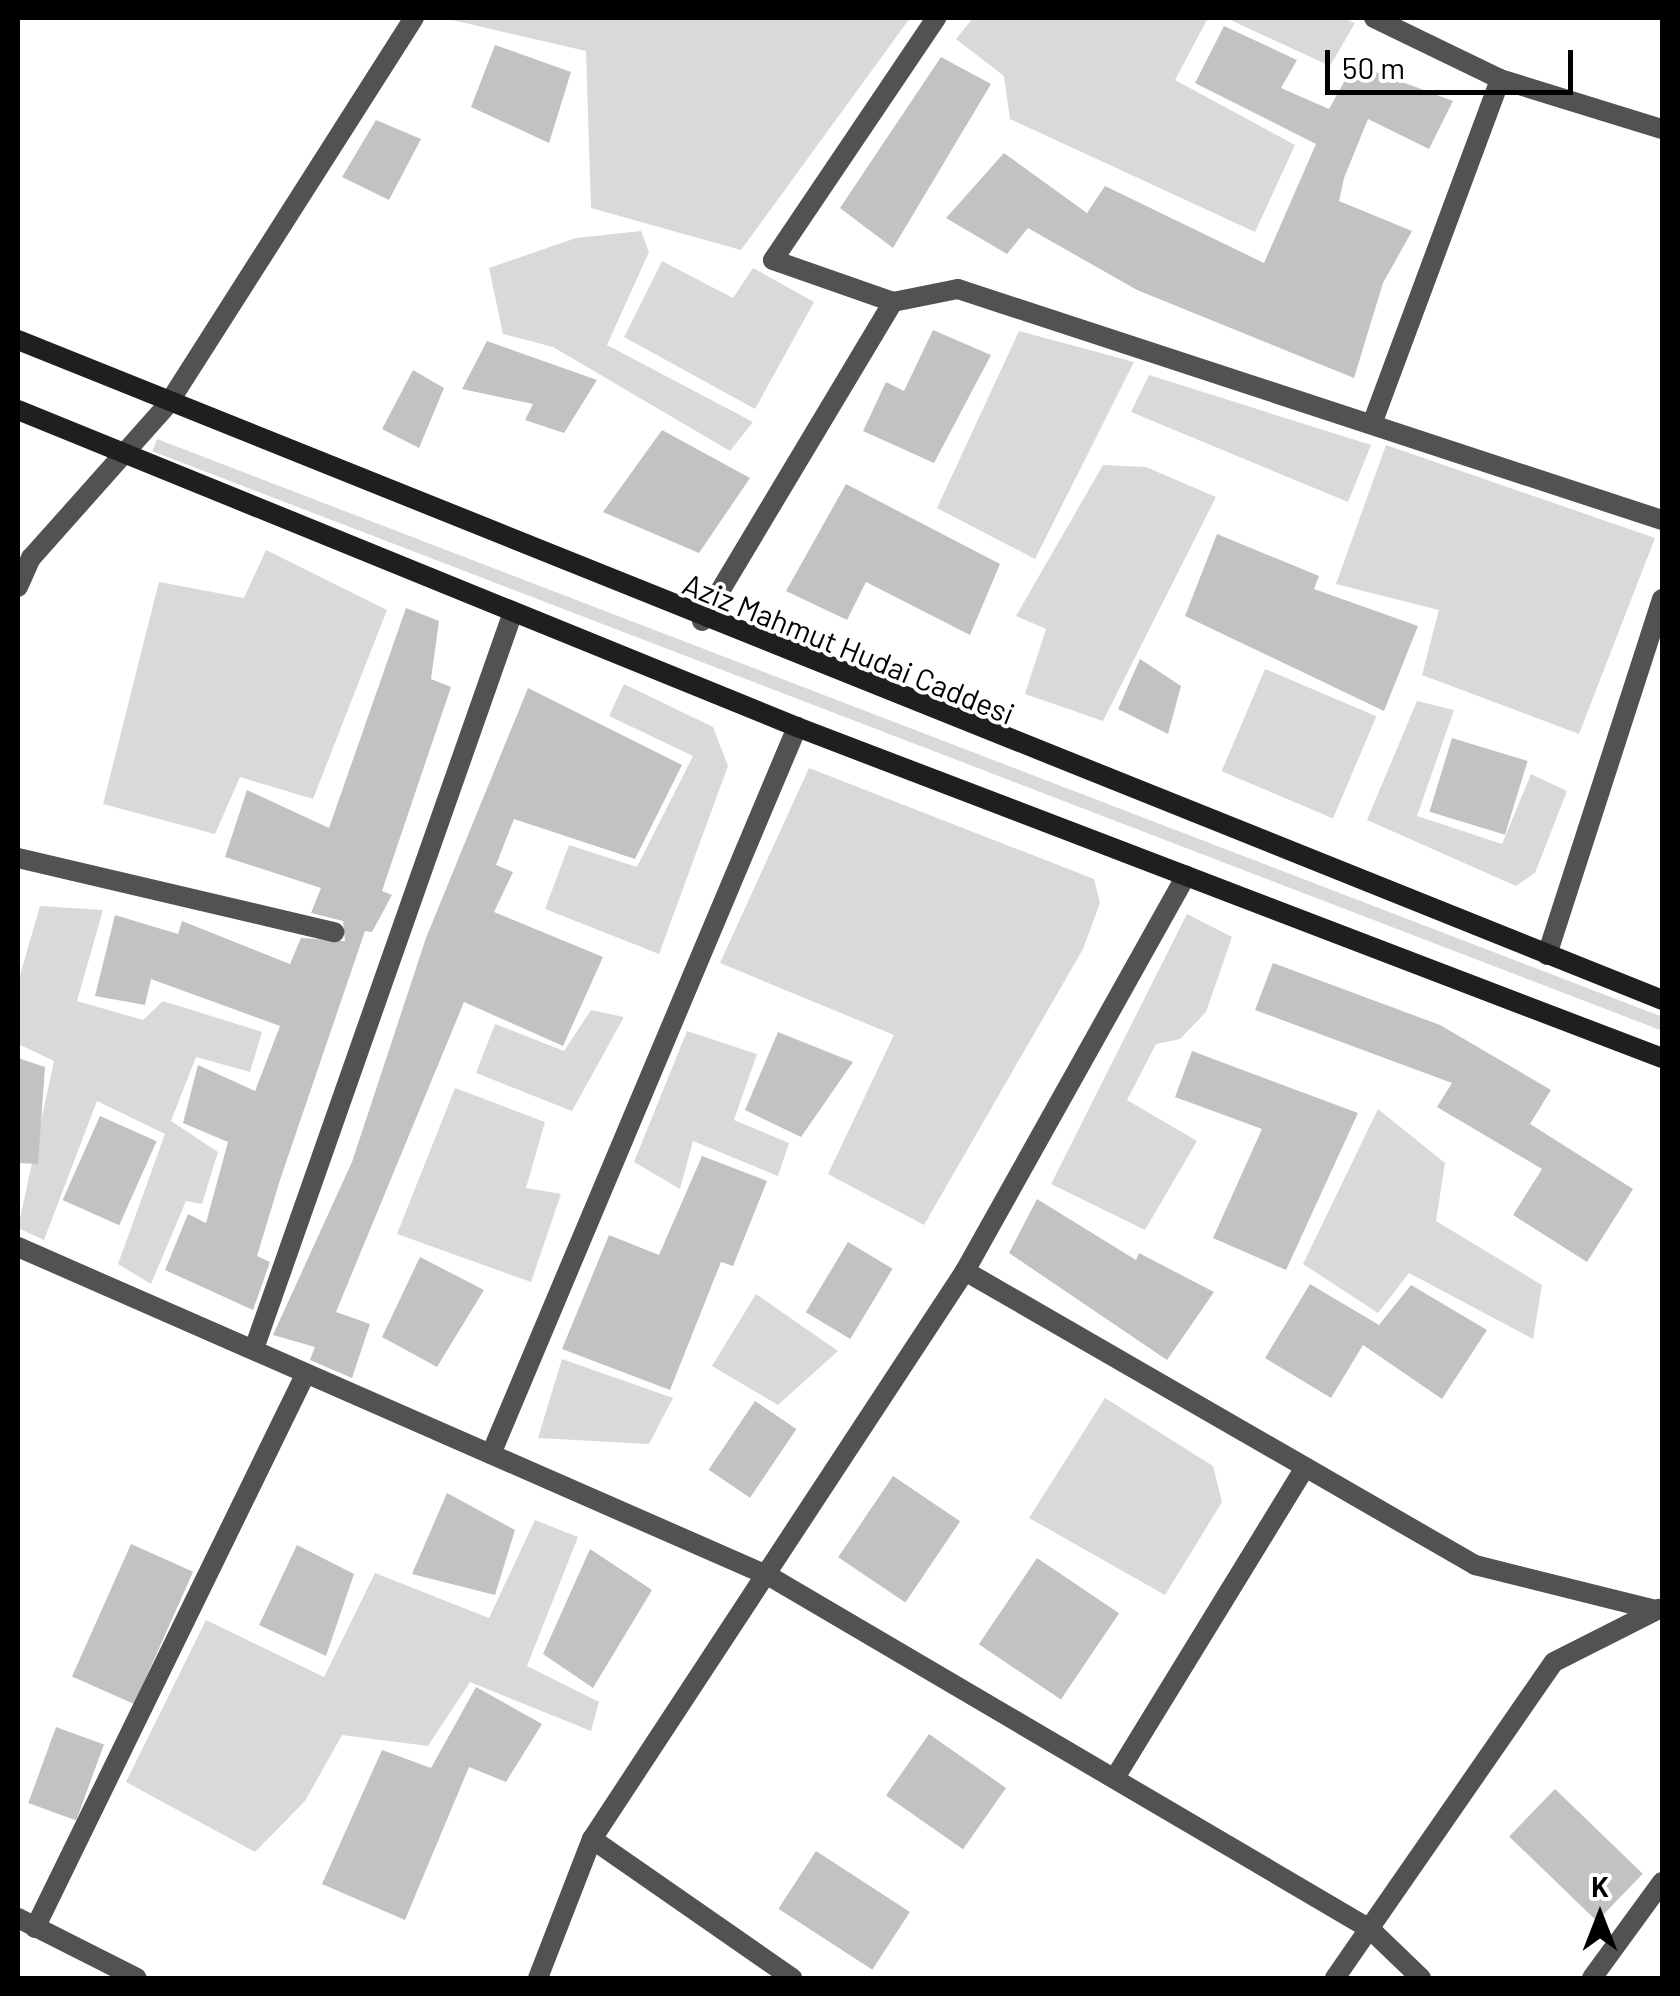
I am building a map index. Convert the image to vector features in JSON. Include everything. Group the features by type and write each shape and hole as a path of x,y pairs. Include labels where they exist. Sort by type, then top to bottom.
{"street":[{"path":"18,587 24,557 168,404 414,18"},
{"path":"936,18 773,260 893,302 958,289 1662,520"},
{"path":"1374,18 1500,79 1662,129"},
{"path":"1372,424 1500,79"},
{"path":"702,621 893,302"},
{"name":"Aziz Mahmut Hudai Caddesi","path":"18,340 702,621 1662,1000"},
{"path":"18,410 122,456 797,727 1662,1058"},
{"path":"1547,955 1662,599"},
{"path":"256,1346 513,612"},
{"path":"491,1454 797,727"},
{"path":"18,858 334,932"},
{"path":"538,1978 592,1839 770,1576 965,1272 1186,876"},
{"path":"18,1246 256,1346 305,1375 770,1576 1116,1776 1370,1929 1421,1978"},
{"path":"965,1272 1475,1565 1659,1609"},
{"path":"137,1978 26,1923 305,1375"},
{"path":"1116,1776 1305,1467"},
{"path":"1335,1978 1554,1662 1659,1609"},
{"path":"592,1839 792,1978"},
{"path":"1592,1978 1662,1882"}],"shaded area":[{"path":"910,18 741,250 591,208 586,51 448,19"},
{"path":"973,18 1208,18 1175,80 1295,145 1255,232 1010,119 1004,76 956,39"},
{"path":"1226,18 1343,18 1355,23 1330,66"},
{"path":"641,231 649,252 607,345 753,422 730,451 553,347 503,334 489,268 576,238"},
{"path":"662,261 733,298 753,268 814,302 755,409 624,337"},
{"path":"1019,331 1134,362 1035,559 937,508"},
{"path":"1149,375 1371,445 1348,502 1131,412"},
{"path":"157,439 1662,1017 1660,1030 152,451"},
{"path":"1386,445 1655,538 1579,734 1422,675 1439,610 1336,584"},
{"path":"1103,465 1146,467 1216,497 1103,721 1025,694 1046,629 1016,616"},
{"path":"266,550 387,610 313,799 240,777 215,834 103,804 159,582 244,598"},
{"path":"1265,669 1376,716 1333,818 1222,771"},
{"path":"624,684 713,727 728,766 659,954 545,909 569,845 637,867 693,756 609,716"},
{"path":"1417,701 1454,710 1417,816 1502,844 1531,774 1567,791 1535,873 1516,886 1367,820"},
{"path":"809,768 1094,879 1100,903 1083,949 924,1225 828,1174 894,1035 720,963"},
{"path":"40,906 103,910 77,1001 143,1020 163,1001 262,1032 250,1072 196,1057 171,1121 218,1152 202,1204 186,1201 151,1284 118,1264 165,1134 97,1101 44,1240 18,1228 54,1061 18,1044 18,982"},
{"path":"1187,914 1232,937 1206,1012 1180,1039 1156,1044 1127,1100 1197,1141 1145,1230 1051,1184"},
{"path":"591,1010 624,1017 572,1111 476,1073 495,1024 564,1051"},
{"path":"687,1031 757,1054 734,1120 789,1143 778,1176 693,1141 680,1189 634,1162"},
{"path":"455,1088 545,1122 526,1188 561,1194 531,1282 397,1234"},
{"path":"1378,1109 1445,1163 1436,1221 1542,1285 1533,1339 1409,1273 1378,1313 1303,1264"},
{"path":"756,1294 838,1351 778,1405 712,1366"},
{"path":"562,1359 673,1398 649,1444 538,1438"},
{"path":"1105,1398 1213,1466 1222,1502 1165,1595 1029,1518"},
{"path":"535,1520 578,1537 527,1666 599,1702 591,1731 470,1682 428,1746 342,1735 305,1801 255,1852 126,1782 206,1620 324,1677 375,1573 489,1618"}],"building":[{"path":"1224,26 1297,60 1281,88 1329,109 1354,64 1453,101 1429,149 1368,119 1344,178 1339,201 1412,231 1383,283 1354,378 1137,290 1028,228 1007,254 946,218 1004,153 1087,213 1105,186 1264,263 1316,144 1195,83"},
{"path":"495,45 571,72 549,143 471,107"},
{"path":"941,57 991,84 893,248 840,208"},
{"path":"376,120 421,139 389,200 342,177"},
{"path":"933,330 991,355 934,463 863,431 886,382 904,391"},
{"path":"487,341 597,380 564,433 525,420 533,404 462,389"},
{"path":"413,370 444,388 419,448 382,429"},
{"path":"662,430 750,478 699,553 603,512"},
{"path":"846,484 1000,564 970,635 866,582 847,620 786,591"},
{"path":"1217,534 1319,576 1314,589 1418,626 1384,711 1185,616"},
{"path":"406,608 439,621 431,679 451,687 382,891 392,895 372,932 365,931 280,1180 257,1256 270,1262 253,1310 165,1270 188,1214 206,1223 228,1142 183,1123 198,1065 255,1091 280,1026 151,979 145,1005 95,996 115,915 178,934 182,921 290,964 301,938 345,941 343,921 311,913 321,888 225,857 247,790 329,828"},
{"path":"1140,659 1181,686 1168,734 1118,709"},
{"path":"528,688 682,765 635,859 514,819 496,865 513,872 494,912 603,957 563,1046 464,1002 336,1312 370,1324 352,1378 310,1360 315,1347 273,1335 352,1162 426,938"},
{"path":"1452,738 1528,761 1505,835 1429,812"},
{"path":"1273,963 1440,1025 1551,1090 1530,1124 1633,1189 1587,1262 1513,1215 1542,1169 1437,1107 1452,1083 1255,1010"},
{"path":"778,1032 853,1062 801,1137 745,1110"},
{"path":"1192,1051 1358,1113 1286,1270 1213,1238 1262,1129 1175,1097"},
{"path":"18,1058 45,1067 38,1164 18,1163"},
{"path":"100,1116 157,1141 119,1225 63,1200"},
{"path":"702,1156 767,1181 733,1266 721,1262 670,1390 562,1349 609,1235 659,1255"},
{"path":"1037,1199 1136,1260 1139,1253 1214,1292 1167,1360 1009,1253"},
{"path":"848,1242 893,1269 850,1339 806,1312"},
{"path":"420,1257 484,1290 437,1367 382,1337"},
{"path":"1310,1284 1379,1325 1411,1285 1487,1330 1442,1399 1363,1345 1331,1398 1265,1358"},
{"path":"755,1401 796,1429 750,1498 709,1470"},
{"path":"893,1476 960,1521 905,1603 838,1557"},
{"path":"447,1493 515,1530 495,1595 412,1574"},
{"path":"131,1544 193,1572 134,1704 72,1676"},
{"path":"297,1545 354,1574 326,1656 259,1625"},
{"path":"590,1549 652,1590 593,1688 543,1654"},
{"path":"1037,1558 1119,1613 1061,1700 979,1644"},
{"path":"476,1687 542,1724 506,1782 469,1767 405,1920 322,1884 382,1750 431,1768"},
{"path":"56,1727 104,1744 76,1821 28,1803"},
{"path":"929,1734 1006,1788 963,1849 886,1795"},
{"path":"1555,1789 1643,1874 1597,1921 1509,1836"},
{"path":"816,1851 910,1912 872,1970 778,1909"}]}
